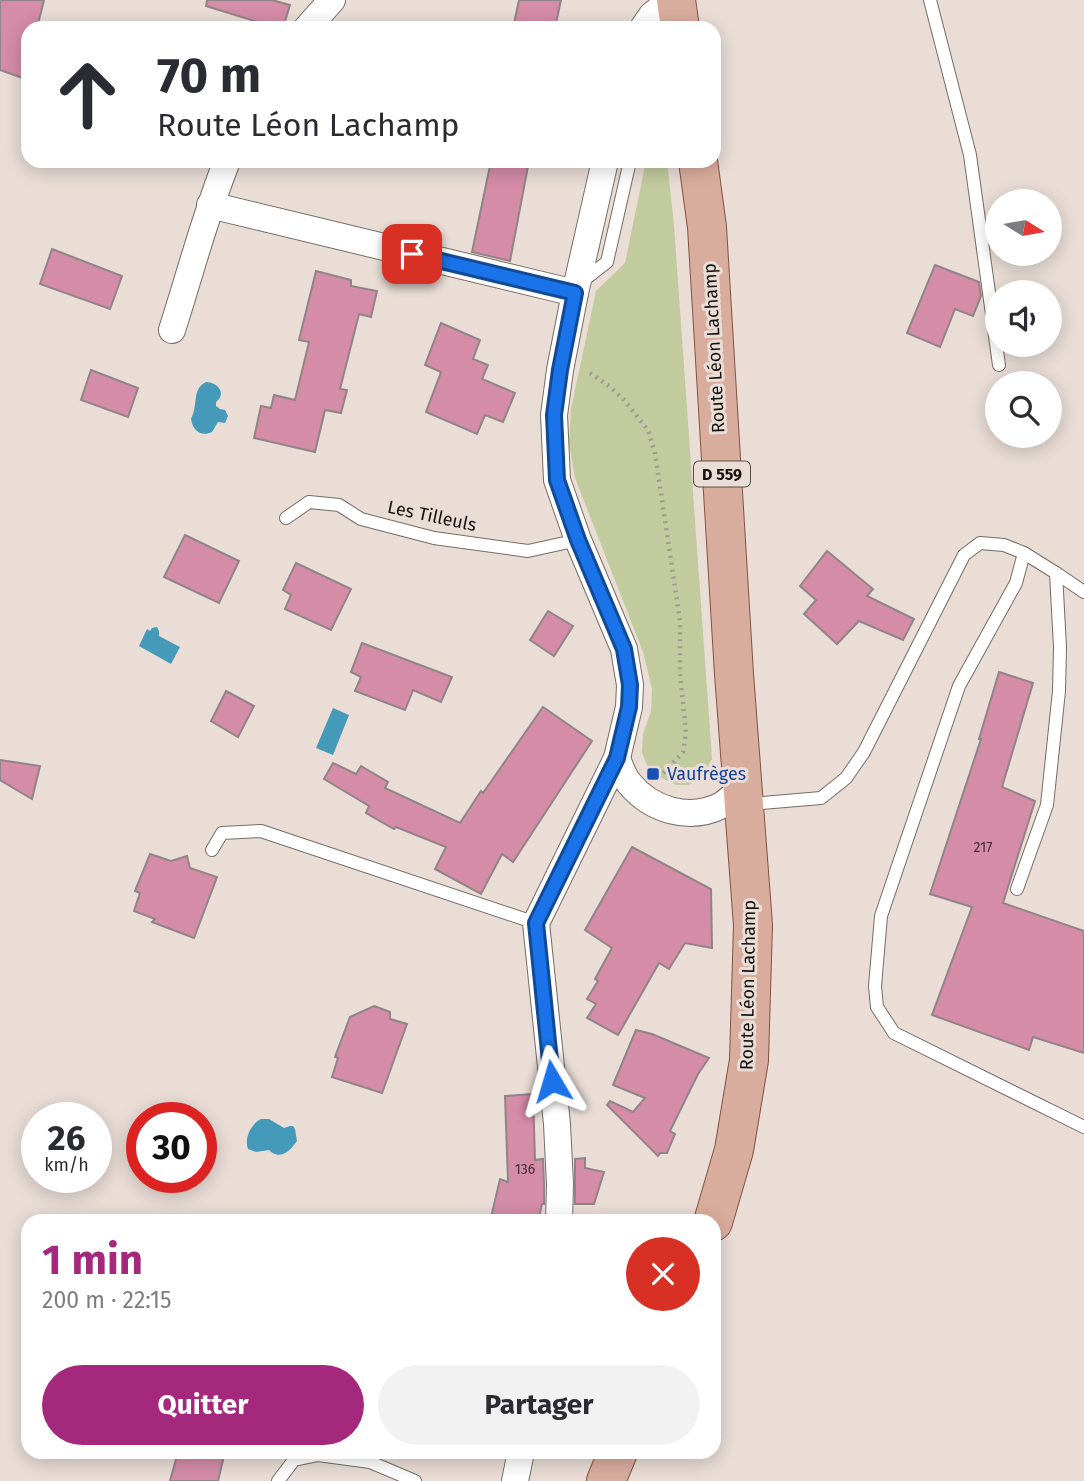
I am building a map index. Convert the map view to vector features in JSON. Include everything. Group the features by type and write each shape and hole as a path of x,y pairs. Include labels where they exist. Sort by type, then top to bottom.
{"main road":[{"path":"673,0 678,21"},
{"name":"Route Léon Lachamp","path":"699,168 707,227 752,925 749,1060 734,1150 715,1214"},
{"path":"606,1481 615,1459"}],"street":[{"path":"313,21 332,0"},
{"path":"648,21 673,0"},
{"path":"172,330 210,205 224,168"},
{"path":"559,1214 557,1124 536,923 617,758 629,707 630,685 624,649 578,540 557,480 554,415 563,353 603,168"},
{"path":"210,205 576,289"},
{"path":"617,758 626,781 643,797 661,808 684,814 705,812 743,796"}],"lane":[{"path":"930,0 970,155 999,365"},
{"path":"576,289 607,262 628,168"},
{"name":"Les Tilleuls","path":"286,518 309,502 338,505 361,519 434,538 528,551 578,540"},
{"path":"743,796 821,797 846,778 864,752 964,555 980,543 1004,545 1024,553 1084,592"},
{"path":"1024,553 1016,583 958,686 881,916 875,986 877,1007 894,1032 1084,1127"},
{"path":"1017,889 1047,805 1059,691 1060,647 1056,573"},
{"path":"212,850 222,833 261,831 536,923"},
{"path":"278,1481 294,1460 299,1459"},
{"path":"348,1459 370,1462 415,1481"}],"path":[{"path":"563,353 624,400 648,430 655,453 680,621 680,674 686,732 683,752 643,797"}],"green space":[{"path":"645,168 668,168 712,759 703,775 689,785 676,785 660,777 647,765 642,753 643,734 651,711 652,689 643,652 575,478 569,443 571,409 596,291 625,263"}],"water":[{"path":"206,382 220,389 221,396 216,406 225,410 228,416 225,423 218,422 212,432 204,434 196,430 191,419 198,389"},
{"path":"157,627 159,636 180,647 171,664 139,646 147,629 150,631"},
{"path":"333,708 349,715 333,755 316,748"},
{"path":"261,1119 269,1119 284,1128 293,1126 297,1141 281,1155 269,1150 256,1152 248,1149 249,1132"}],"building":[{"path":"0,0 44,0 39,21 21,21 21,78 0,70"},
{"path":"207,0 272,0 290,5 285,21 254,21 206,6"},
{"path":"519,0 561,0 556,21 514,21"},
{"path":"490,168 528,168 510,261 472,252"},
{"path":"52,249 122,276 110,309 40,284"},
{"path":"935,265 979,282 981,296 973,316 955,309 940,347 907,333"},
{"path":"316,271 351,280 351,286 377,291 371,317 359,314 340,389 347,390 341,413 325,410 315,452 254,438 261,406 271,408 274,395 295,400 309,342 299,340"},
{"path":"441,323 480,340 473,359 488,365 482,379 515,393 503,422 485,415 477,434 426,412 441,372 425,365"},
{"path":"91,370 138,388 128,417 81,400"},
{"path":"185,535 239,561 219,603 164,577"},
{"path":"827,551 873,589 867,596 914,619 903,640 859,621 837,644 804,614 816,600 800,586"},
{"path":"296,563 351,589 331,630 285,609 291,595 283,590"},
{"path":"548,611 573,626 554,656 530,640"},
{"path":"362,643 452,677 441,702 413,690 405,710 355,691 361,677 351,672"},
{"path":"999,672 1033,683 1002,787 1035,801 1003,903 1084,931 1084,1053 1033,1037 1029,1050 932,1015 972,907 930,894 981,739"},
{"path":"226,691 254,706 238,737 211,721"},
{"path":"543,707 592,741 513,862 502,854 481,894 435,869 446,847 396,827 394,829 366,813 369,806 324,779 333,763 356,774 361,766 388,782 385,788 460,823"},
{"path":"0,760 40,766 32,799 0,780"},
{"path":"632,847 711,889 712,948 685,943 669,969 659,963 618,1035 587,1018 596,1004 587,999 612,948 585,930"},
{"path":"150,854 171,861 187,856 190,868 217,877 194,938 152,922 155,919 134,911 140,893 135,891"},
{"path":"374,1006 390,1012 390,1019 407,1024 382,1093 332,1077 338,1058 335,1057 350,1017"},
{"path":"636,1030 709,1058 698,1074 670,1131 675,1134 667,1153 660,1153 658,1156 607,1105 610,1101 633,1112 645,1098 613,1085"},
{"path":"533,1094 535,1160 543,1159 544,1204 540,1214 492,1214 500,1179 508,1182 505,1096"},
{"path":"585,1158 585,1168 604,1172 594,1204 575,1204 575,1159"},
{"path":"176,1459 223,1459 218,1481 170,1481"}],"place":[{"name":"Vaufrèges","path":"653,774"}],"route":[{"path":"412,254 575,293 554,415 557,480 578,540 624,649 630,685 629,707 617,758 536,923 552,1081"}]}
